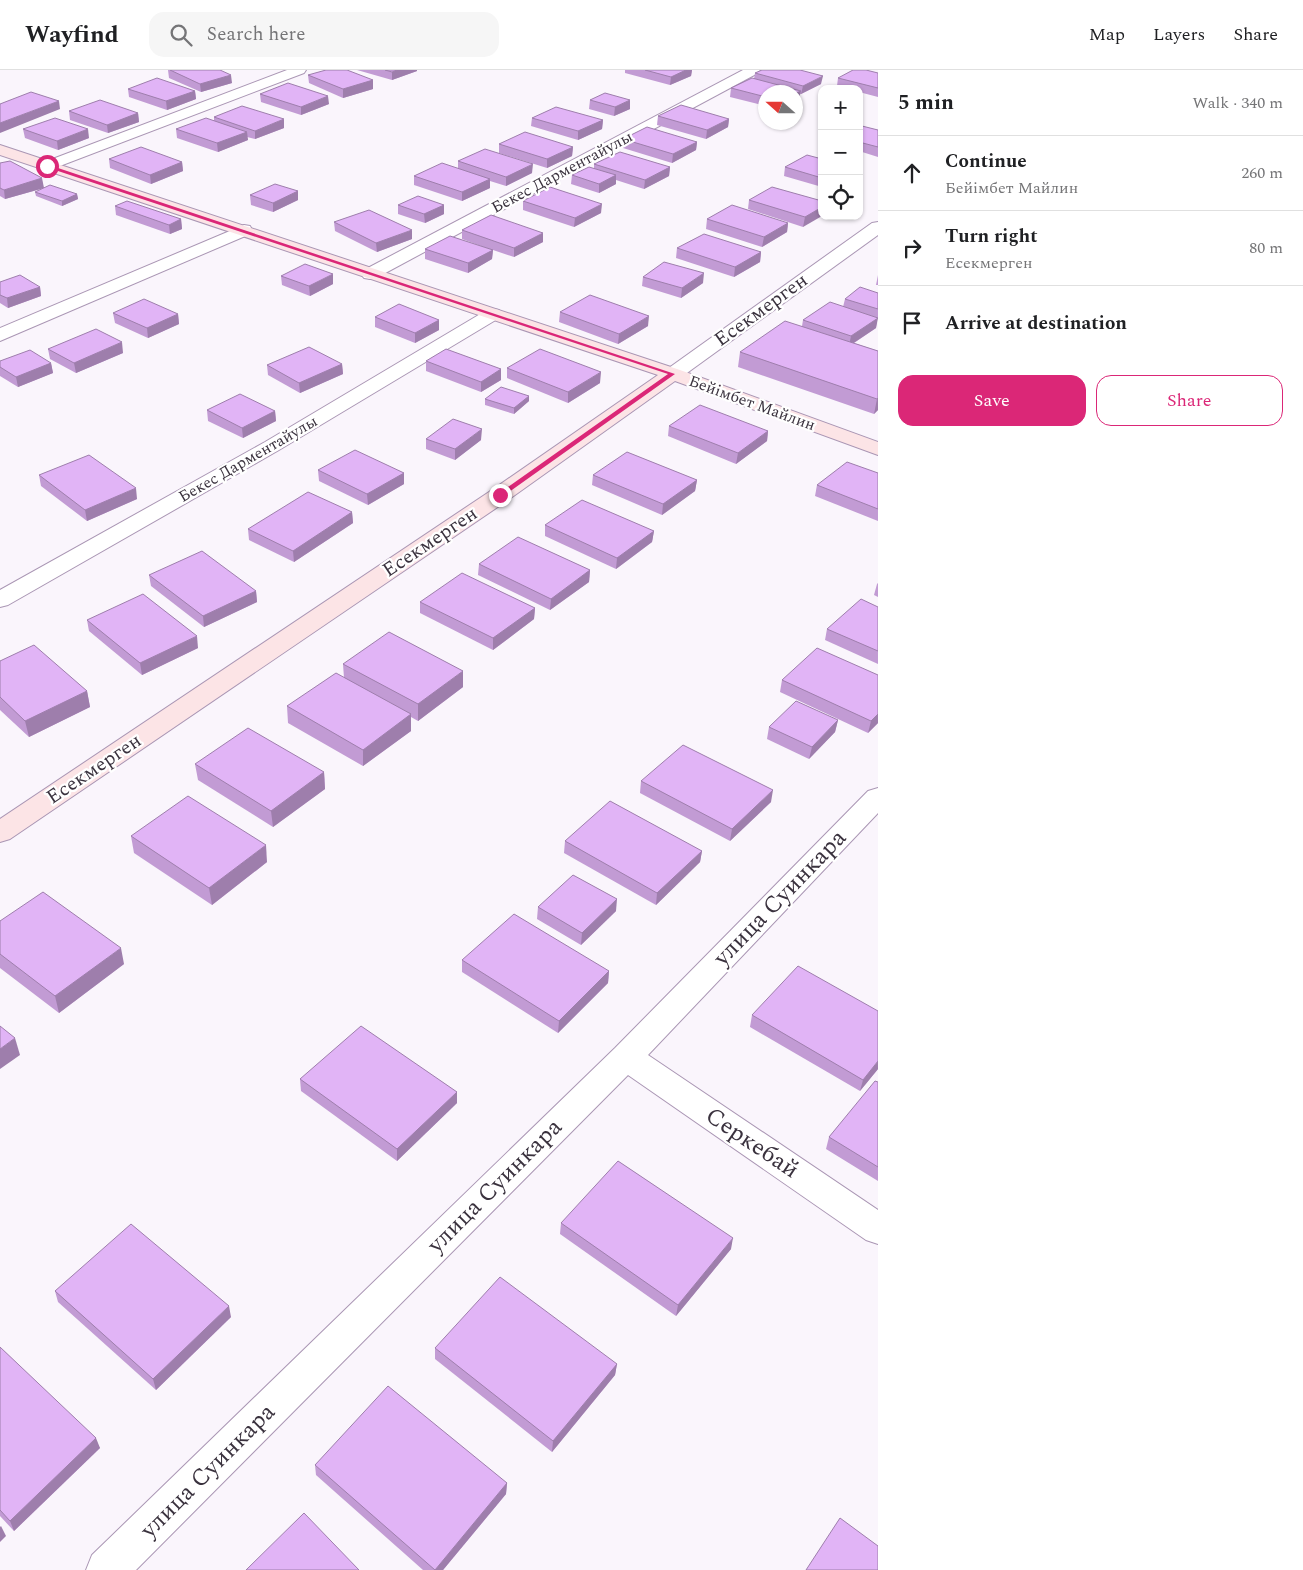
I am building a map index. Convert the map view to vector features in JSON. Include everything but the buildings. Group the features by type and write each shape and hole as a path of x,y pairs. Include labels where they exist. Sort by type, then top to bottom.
{"street":[{"path":"47,166 299,70"},
{"name":"Бекес Дарментайулы","path":"370,274 753,70"},
{"name":"Бейімбет Майлин","path":"0,150 672,374 878,449"},
{"path":"0,164 21,157"},
{"name":"Eсекмерген","path":"0,832 500,495 878,227"},
{"path":"0,335 244,230"},
{"name":"Бекес Дарментайулы","path":"0,600 272,446 493,314"},
{"name":"улица Суинкара","path":"108,1570 626,1057 878,796"},
{"name":"Серкебай","path":"626,1057 878,1229"}],"route":[{"path":"47,166 672,374 500,495"}]}
